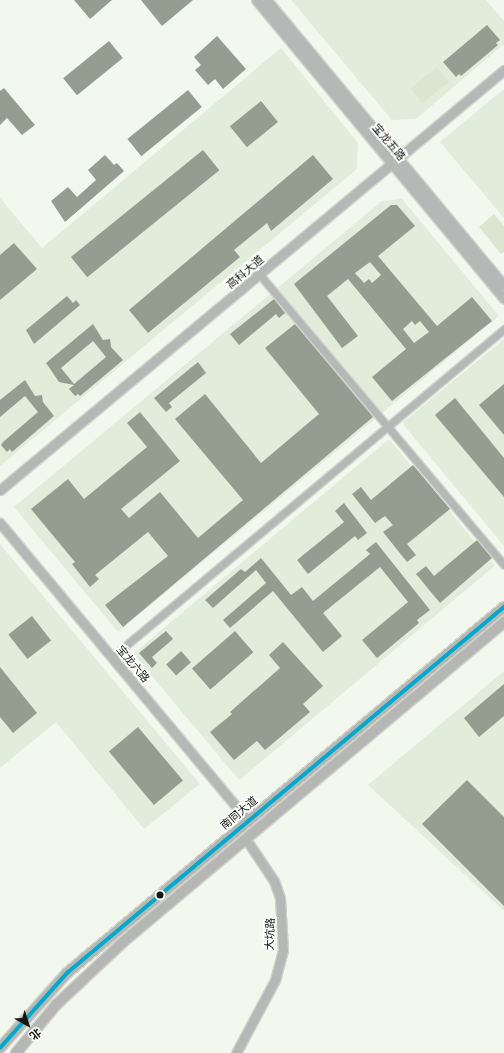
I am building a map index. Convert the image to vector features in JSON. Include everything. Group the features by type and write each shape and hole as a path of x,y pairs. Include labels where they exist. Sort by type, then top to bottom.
{"main road":[{"name":"南同大道","path":"0,1048 67,973 504,607"},
{"path":"16,1053 56,1005 85,977 246,838 504,622"}],"street":[{"name":"宝龙五路","path":"256,0 504,285"},
{"name":"宝龙五路","path":"267,0 504,299"},
{"name":"高科大道","path":"0,490 260,275 504,70"},
{"path":"260,275 504,564"},
{"path":"112,657 387,425 504,329"},
{"name":"宝龙六路","path":"0,523 248,821"},
{"name":"大坑路","path":"236,1053 275,980 283,950 280,898 274,881 246,838"}],"shaded area":[{"path":"291,0 486,0 504,21 504,44 416,119 392,120"},
{"path":"281,48 358,143 357,169 0,466 0,198 42,248"},
{"path":"437,67 449,82 423,103 411,88"},
{"path":"504,89 504,218 440,142"},
{"path":"402,199 499,316 118,632 14,507 382,201"},
{"path":"494,214 504,226 504,252 501,254 479,227"},
{"path":"504,339 504,546 402,423"},
{"path":"389,439 495,565 239,780 133,654"},
{"path":"0,544 200,784 144,829 56,722 0,768"},
{"path":"504,671 504,911 368,785"}],"building":[{"path":"74,0 112,0 90,19"},
{"path":"141,0 193,0 162,26"},
{"path":"487,25 500,40 496,43 498,45 461,76 459,74 456,77 443,62"},
{"path":"217,36 246,69 223,89 215,79 208,85 195,70 201,65 194,57"},
{"path":"109,41 123,58 77,95 63,78"},
{"path":"4,88 35,125 22,135 7,118 0,125 0,91"},
{"path":"188,90 202,107 141,156 127,139"},
{"path":"261,101 278,122 247,147 230,126"},
{"path":"203,150 219,170 87,277 71,257"},
{"path":"105,155 114,165 117,163 124,171 65,222 51,201 68,187 77,197 96,180 88,170"},
{"path":"313,155 333,179 271,231 267,223 234,250 240,257 148,333 129,310"},
{"path":"391,205 397,205 415,226 378,256 437,326 472,297 492,321 392,401 372,377 406,349 348,279 327,296 358,336 342,348 294,284","holes":["370,262 381,275 372,283 369,279 364,283 355,273","412,321 415,325 420,321 429,332 414,343 403,329"]},
{"path":"14,243 37,269 0,300 0,255"},
{"path":"67,296 73,303 76,300 80,305 34,344 26,330"},
{"path":"274,299 285,313 279,318 276,314 239,345 230,334"},
{"path":"93,324 103,340 110,339 111,347 123,360 80,396 78,394 75,396 69,389 74,385 59,382 46,363","holes":["93,341 106,357 74,384 61,368"]},
{"path":"295,324 373,417 123,627 105,605 168,556 148,532 95,575 99,579 90,587 72,564 75,562 31,509 68,479 84,499 147,447 127,423 140,412 180,461 121,509 129,518 160,492 198,538 243,500 175,419 205,394 261,463 319,414 265,348"},
{"path":"198,362 206,373 169,403 172,407 166,412 154,398"},
{"path":"25,380 35,396 42,395 43,402 54,416 12,452 10,449 7,452 1,445 3,442 38,412 25,396 0,417 0,400"},
{"path":"504,384 504,435 479,405"},
{"path":"455,398 504,458 504,497 435,415"},
{"path":"413,465 450,509 407,544 416,555 407,562 383,532 393,525 385,516 375,523 352,494 361,487 371,500"},
{"path":"344,503 367,533 358,540 355,536 308,574 297,560 344,522 335,511"},
{"path":"477,540 492,558 440,603 416,574 426,566 434,576"},
{"path":"376,542 430,610 417,620 419,623 377,658 362,640 408,602 380,567 323,613 342,636 323,652 273,591 230,628 223,620 266,583 256,570 213,608 205,600 241,569 245,572 261,558 291,595 302,587 313,601 370,554 366,550"},
{"path":"32,616 51,640 27,659 8,634"},
{"path":"166,631 173,639 152,657 157,663 152,668 139,653"},
{"path":"235,631 253,652 210,690 192,668"},
{"path":"283,642 323,686 303,704 310,712 265,750 257,741 234,760 210,732 232,714 230,712 280,668 269,655"},
{"path":"181,651 191,662 176,676 166,664"},
{"path":"0,667 37,713 13,733 0,717"},
{"path":"504,684 504,716 479,737 464,718"},
{"path":"138,727 183,781 154,805 109,751"},
{"path":"467,780 504,817 504,906 422,824"}],"transit line":[{"path":"0,1048 67,973 504,607"}]}
